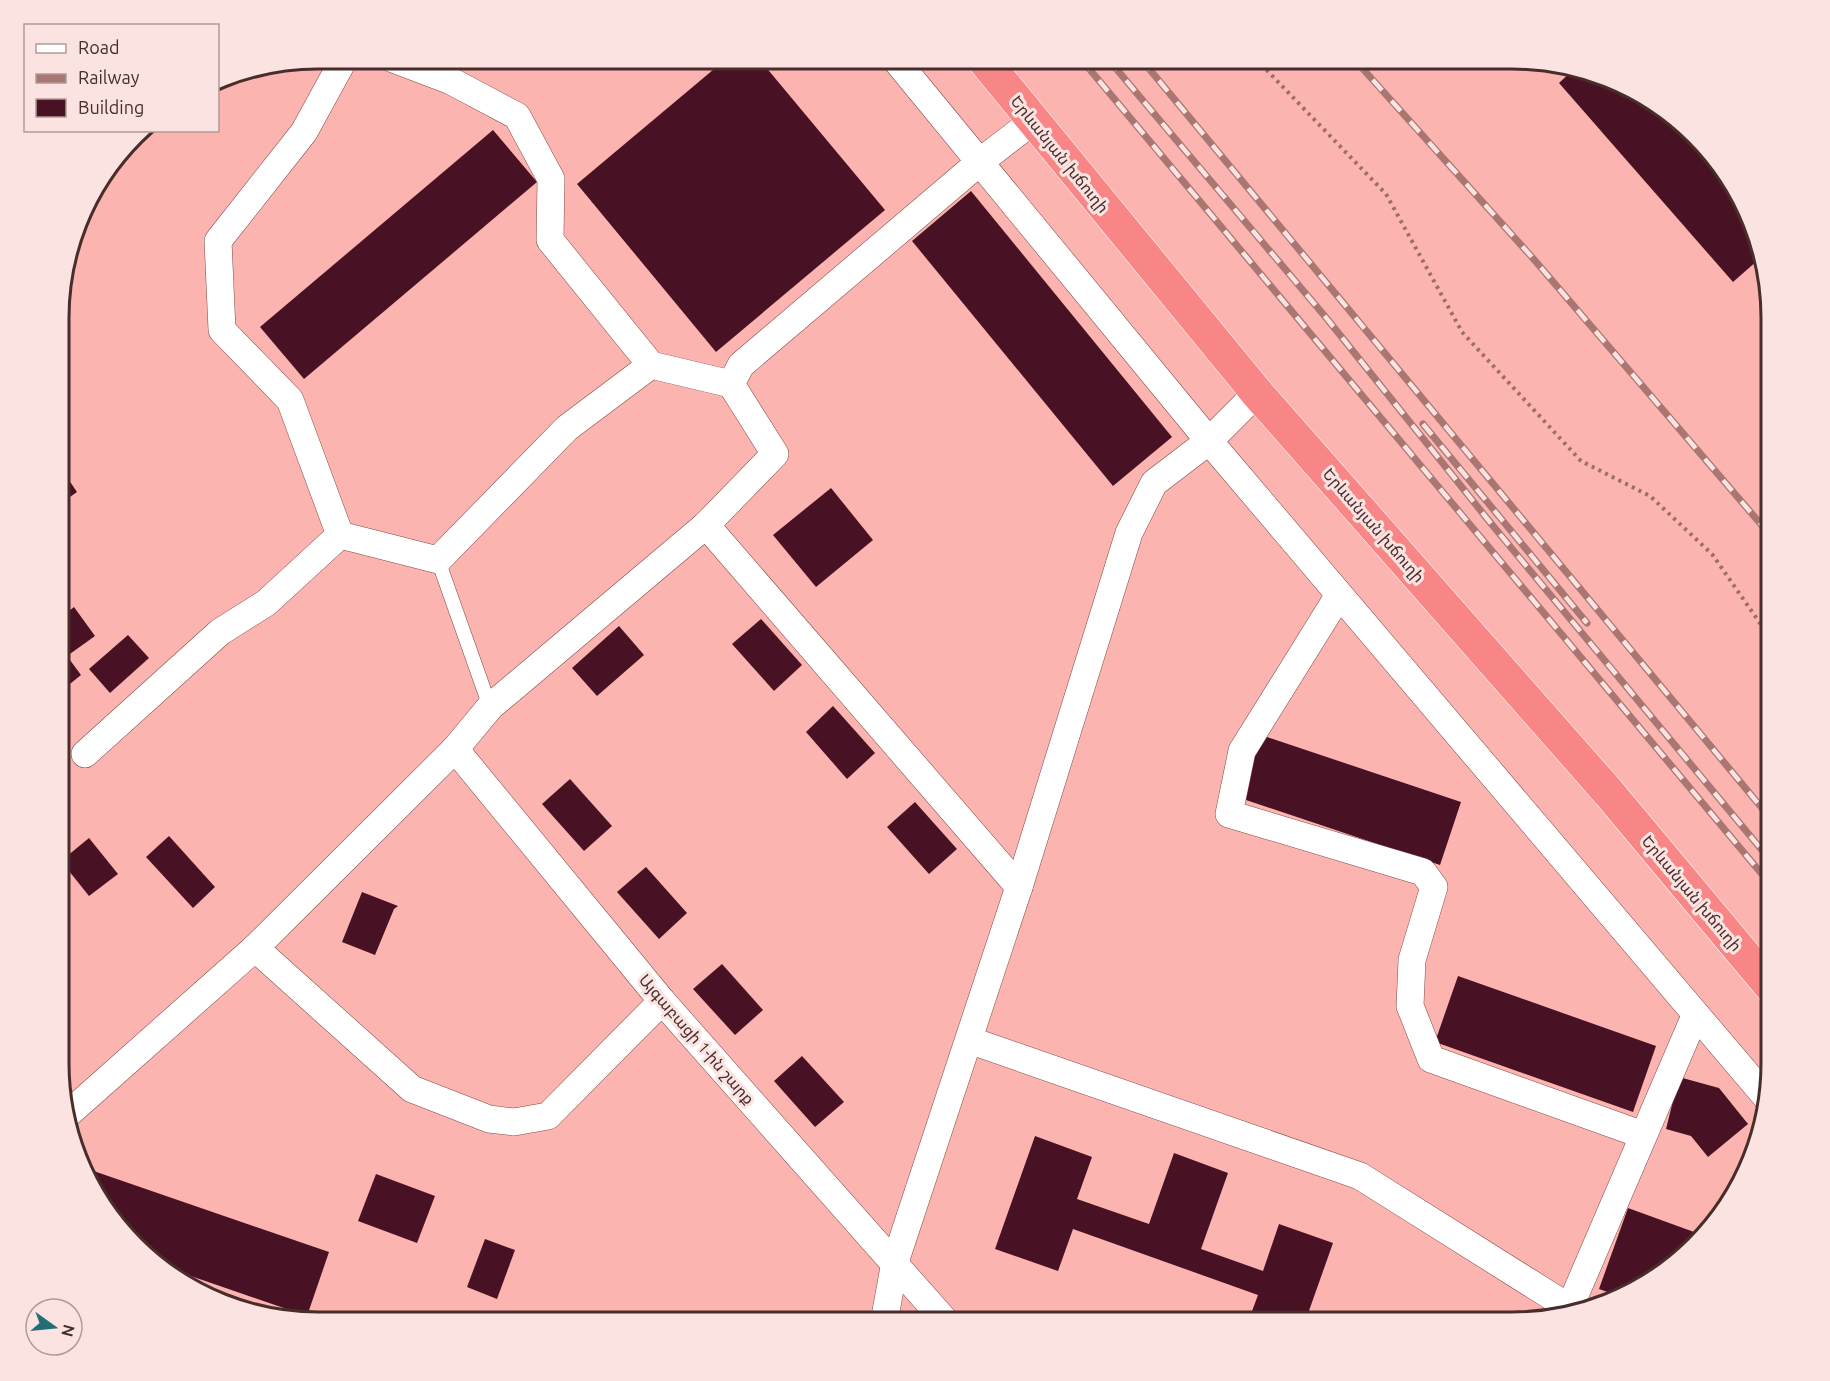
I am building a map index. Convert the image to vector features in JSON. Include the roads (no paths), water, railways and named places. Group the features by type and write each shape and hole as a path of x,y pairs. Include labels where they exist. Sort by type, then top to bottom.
{"highway":[{"name":"Երևանյան խճուղի","path":"991,69 1257,393 1609,793 1761,975"}],"street":[{"path":"338,69 304,132 218,241 222,330 290,400 340,535"},
{"path":"73,1109 255,948 455,749 490,707 706,525 775,454 731,384 651,365 550,240 551,179 517,116 451,81 421,69"},
{"path":"903,69 1209,441 1759,1089"},
{"path":"731,384 741,365 981,161 1033,121"},
{"path":"340,535 438,560 567,428 651,365"},
{"path":"886,1312 895,1262 1019,887 1129,533 1154,483 1209,441 1257,393"},
{"path":"706,525 1019,887"},
{"path":"85,754 220,632 266,603 340,535"},
{"path":"1339,595 1242,751 1228,814 1423,872 1434,887 1412,960 1410,1006 1431,1059 1643,1135"},
{"name":"Այգաբացի 1-ին շարք","path":"455,749 662,1001 938,1312"},
{"path":"255,948 412,1089 489,1119 514,1122 548,1116 662,1001"},
{"path":"1572,1305 1695,1016"},
{"path":"969,1040 1360,1176 1566,1306"}],"lane":[{"path":"438,560 490,707"}],"railway":[{"path":"1089,69 1761,873"},
{"path":"1116,69 1328,320 1489,521 1761,849"},
{"path":"1149,69 1761,807"},
{"path":"1363,69 1531,256 1761,524"},
{"path":"1423,424 1587,623"}]}
